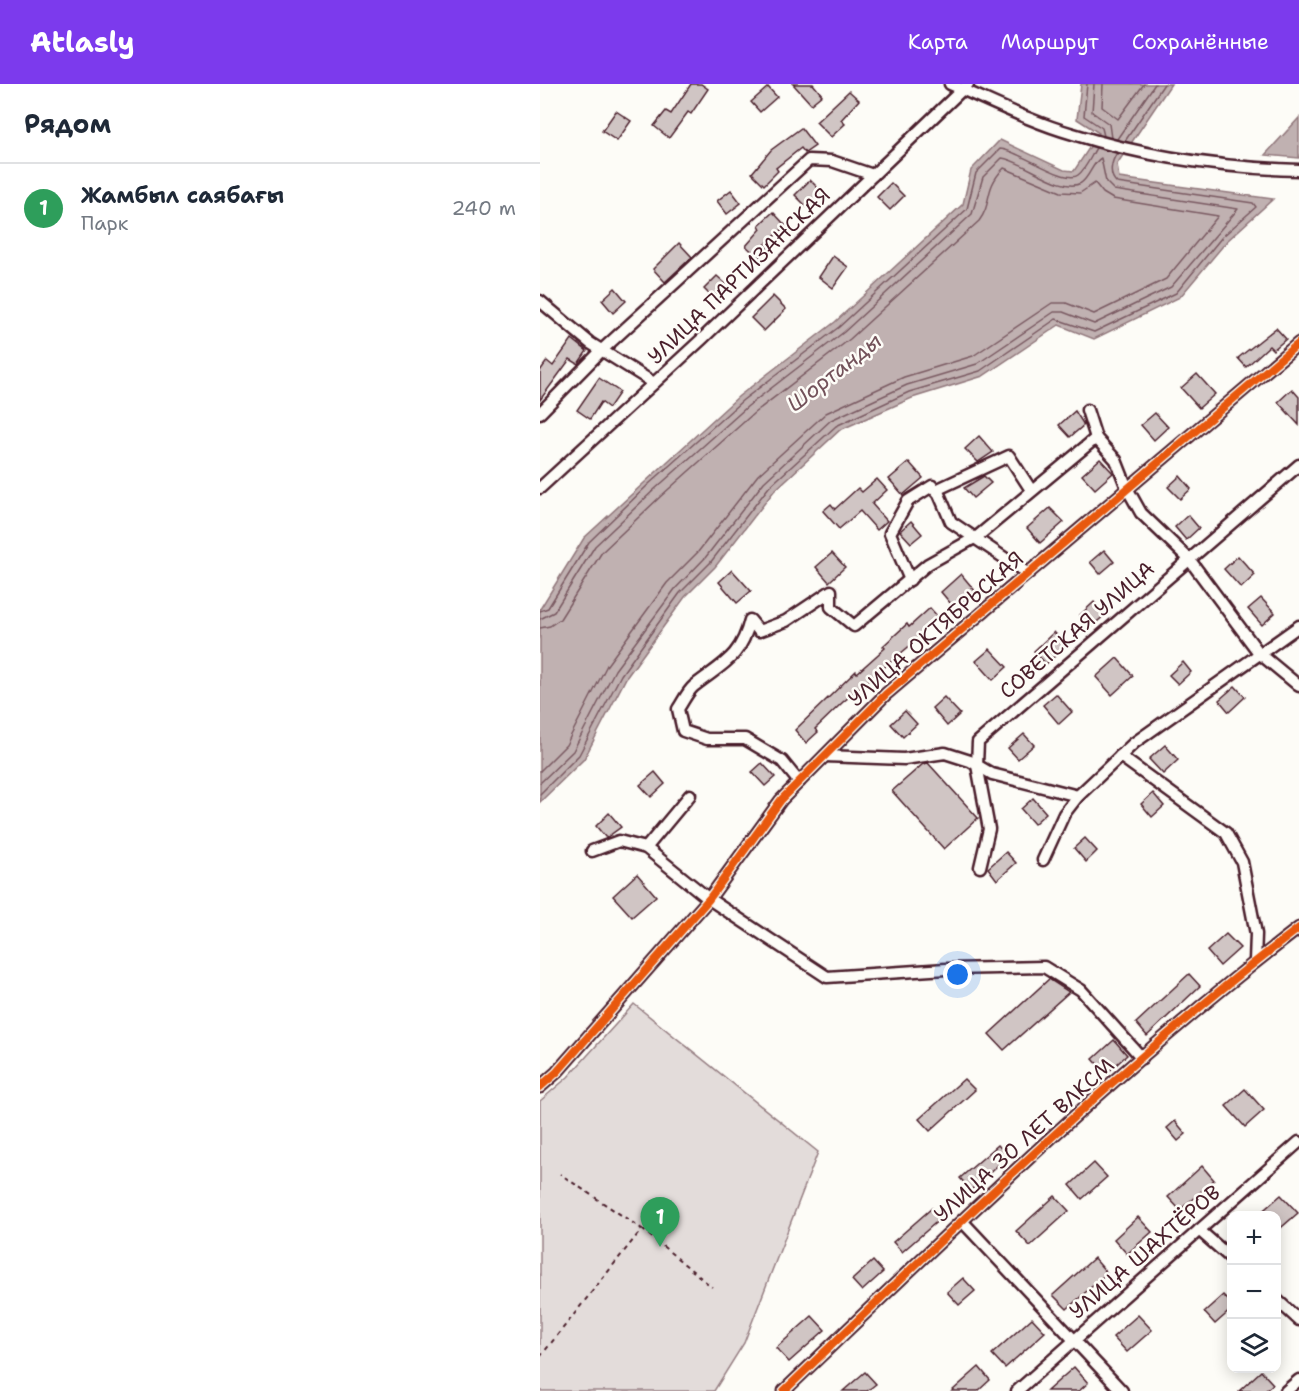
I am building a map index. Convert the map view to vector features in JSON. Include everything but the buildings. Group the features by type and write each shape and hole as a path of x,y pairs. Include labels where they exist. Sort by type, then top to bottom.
{"street":[{"path":"950,84 965,87 1071,134 1147,154 1257,169 1299,170"},
{"name":"УЛИЦА ПАРТИЗАНСКАЯ","path":"540,488 654,383 965,87"},
{"path":"540,413 602,350 809,160 832,161 873,175"},
{"path":"540,301 602,350 654,383"},
{"name":"УЛИЦА ОКТЯБРЬСКАЯ","path":"540,1088 565,1064 709,898 781,800 886,694 1299,343"},
{"path":"1087,410 1096,438 1116,460 1127,488 1141,513 1189,558 1259,653 1299,686"},
{"path":"799,782 782,761 745,739 707,739 683,731 678,709 692,688 721,669 745,640 750,620 759,631 786,621 831,591 831,607 854,626 928,564 972,539 1096,438"},
{"path":"936,490 1009,456 1031,490"},
{"name":"СОВЕТСКАЯ УЛИЦА","path":"980,867 989,829 977,765 978,742 1299,465"},
{"path":"910,580 890,533 908,501 932,486 951,522 972,539 1026,573"},
{"path":"1044,860 1064,814 1078,796 1134,743 1299,626"},
{"path":"825,756 904,759 945,753 1004,778 1078,796"},
{"path":"1120,756 1226,833 1242,862 1256,934 1255,961"},
{"path":"646,848 690,795"},
{"path":"592,851 619,841 646,848 709,898 828,977 946,969 1044,967 1082,990 1142,1058"},
{"name":"УЛИЦА 30 ЛЕТ ВЛКСМ","path":"784,1391 962,1221 1215,991 1299,928"},
{"name":"УЛИЦА ШАХТЁРОВ","path":"1017,1391 1299,1142"},
{"path":"962,1221 1122,1391"},
{"path":"1199,1230 1227,1255"},
{"path":"1281,1303 1297,1315"},
{"path":"1286,1391 1299,1380"}],"path":[{"path":"560,1174 642,1229 712,1287"},
{"path":"540,1357 642,1229"}],"shaded area":[{"path":"634,1004 818,1152 744,1343 714,1391 540,1391 540,1101 568,1077"}],"water":[{"name":"Шортанды","path":"1081,84 1171,84 1117,164 1119,178 1273,199 1227,241 1180,297 1094,339 1059,325 983,376 912,398 840,430 774,491 715,567 685,597 626,678 584,759 540,802 540,609 584,538 739,396 835,322 963,204 971,170 1000,140 1064,170 1074,171 1099,133 1077,119"},
{"path":"1299,118 1299,158 1265,155"}],"cycle path":[{"path":"540,1087 557,1072 709,899 781,800 886,694 1299,343"},
{"path":"784,1391 972,1211 1100,1094 1231,981 1299,928"}],"place":[{"name":"Жамбыл саябағы","path":"660,1247"}]}
